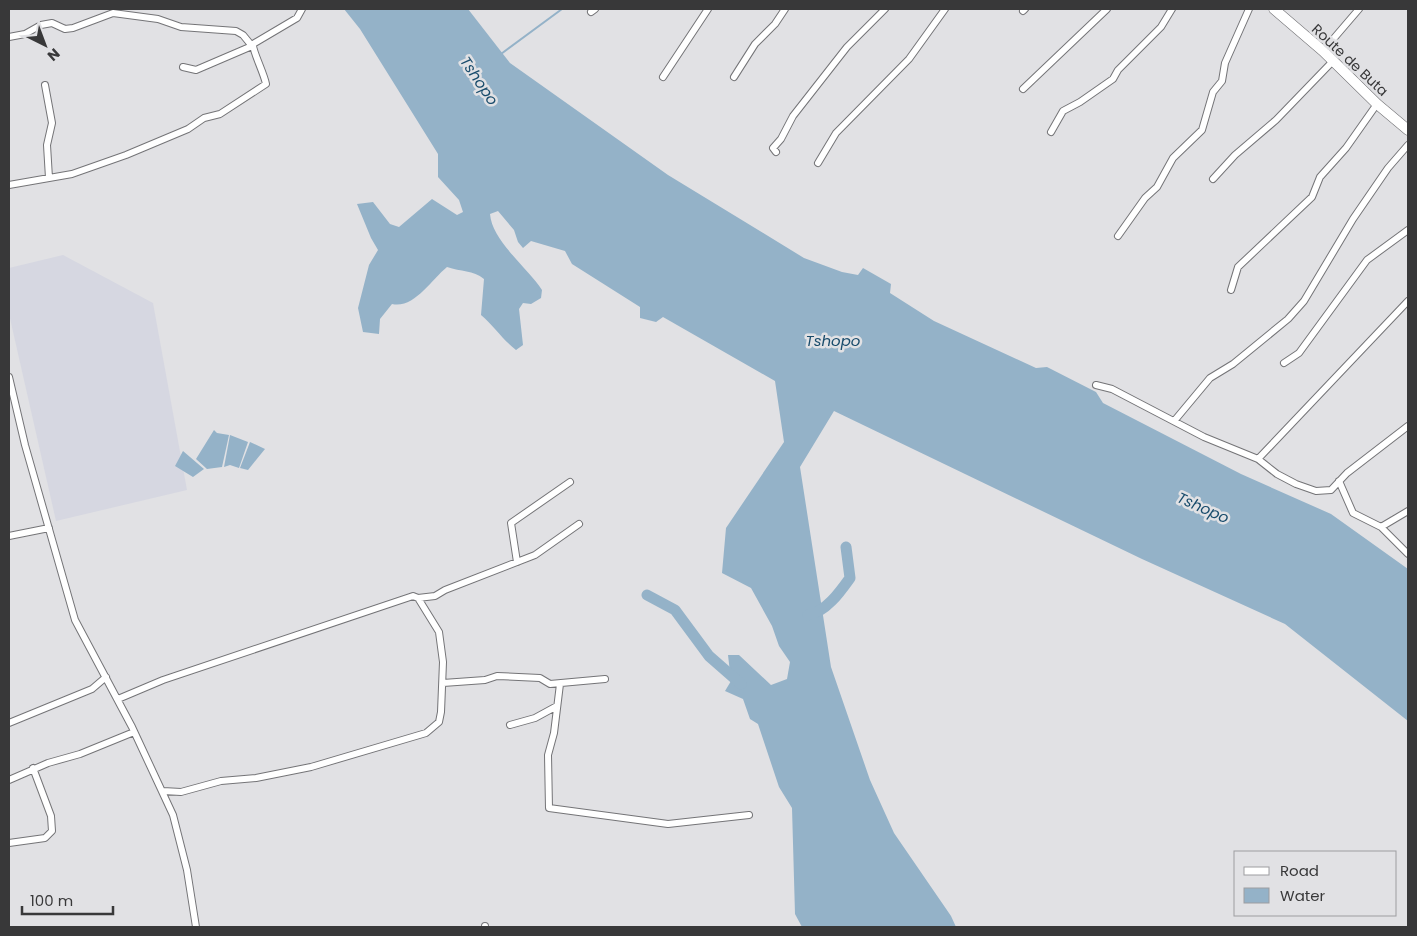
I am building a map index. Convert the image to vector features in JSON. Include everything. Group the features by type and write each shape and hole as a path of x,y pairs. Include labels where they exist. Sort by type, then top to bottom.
{"highway":[{"name":"Route de Buta","path":"1274,9 1323,51 1377,104 1408,130"}],"street":[{"path":"183,67 196,70 252,46 255,42 297,18 302,9"},
{"path":"663,77 708,9"},
{"path":"734,77 756,44 775,24 785,9"},
{"path":"776,152 773,148 781,139 804,102 851,43 885,9"},
{"path":"818,163 836,133 909,59 945,9"},
{"path":"1024,90 1107,9"},
{"path":"1051,132 1063,111 1113,79 1118,70 1161,27 1172,9"},
{"path":"1118,236 1157,187 1173,158 1202,130 1212,92 1223,77 1225,64 1250,9"},
{"path":"1323,51 1359,9"},
{"path":"9,37 25,34 41,25 52,23 65,29 73,28 113,13 158,19 181,26 236,31 243,35 252,46 262,66 266,84 220,114 204,118 188,129 126,155 72,174 9,185"},
{"path":"1214,179 1236,155 1276,120 1333,61"},
{"path":"45,85 52,123 47,145 49,178"},
{"path":"1232,290 1238,267 1312,197 1320,178 1346,148 1377,104"},
{"path":"1175,420 1210,378 1233,364 1288,319 1304,301 1353,219 1388,168 1408,145"},
{"path":"1284,363 1299,353 1370,256 1408,230"},
{"path":"1258,459 1408,301"},
{"path":"9,378 76,620 118,699 173,815 188,870 196,927"},
{"path":"1096,386 1112,390 1204,436 1258,459 1277,474 1313,490 1331,490 1339,481 1408,426"},
{"path":"1339,481 1352,513 1380,528 1408,554"},
{"path":"517,562 511,523 570,482"},
{"path":"1380,528 1408,511"},
{"path":"118,699 170,677 413,596 418,598 436,596 445,590 535,555 579,524"},
{"path":"9,536 49,528"},
{"path":"163,791 181,792 221,781 256,778 311,767 426,733 439,722 444,662 439,632 418,598"},
{"path":"442,683 485,680 497,676 540,678 550,684 605,679"},
{"path":"9,723 92,689 106,678"},
{"path":"560,684 548,755 549,808 668,824 749,815"},
{"path":"510,725 535,718 557,706"},
{"path":"9,780 33,768 80,754 134,732"},
{"path":"9,843 45,838 52,831 51,816 33,768"}],"shaded area":[{"path":"63,255 153,303 187,490 56,521 9,314 9,268"}],"water":[{"name":"Tshopo","path":"344,9 468,9 510,63 668,175 804,258 842,272 858,275 863,268 891,284 890,293 934,321 1036,368 1047,367 1096,392 1103,403 1241,474 1331,514 1408,569 1408,721 1285,624 1142,559 834,411 800,467 831,667 870,780 894,833 951,916 956,927 802,927 795,914 792,808 779,787 758,724 750,719 743,699 725,691 731,681 728,655 739,655 771,685 787,679 790,662 779,646 772,626 751,588 722,573 726,528 784,442 775,381 663,317 656,322 640,318 640,307 572,264 565,251 531,241 523,248 518,242 514,230 498,211 490,214 497,234 542,290 541,298 531,304 523,303 519,309 523,345 516,350 481,315 484,279 471,273 447,267 415,298 408,302 392,304 380,319 379,334 363,332 358,308 369,265 378,250 357,204 373,202 390,224 399,227 432,199 457,215 463,212 459,200 438,177 438,154 360,29"},
{"path":"214,430 217,433 229,435 222,467 207,469 196,459"},
{"path":"230,435 248,442 239,468 230,465 224,467"},
{"path":"250,442 265,449 248,470 240,468"},
{"path":"183,451 204,469 193,477 175,466"}],"waterway":[{"path":"501,54 562,9"},
{"path":"808,615 827,606 850,578 846,547"},
{"path":"647,595 675,610 709,656 741,684"}]}
